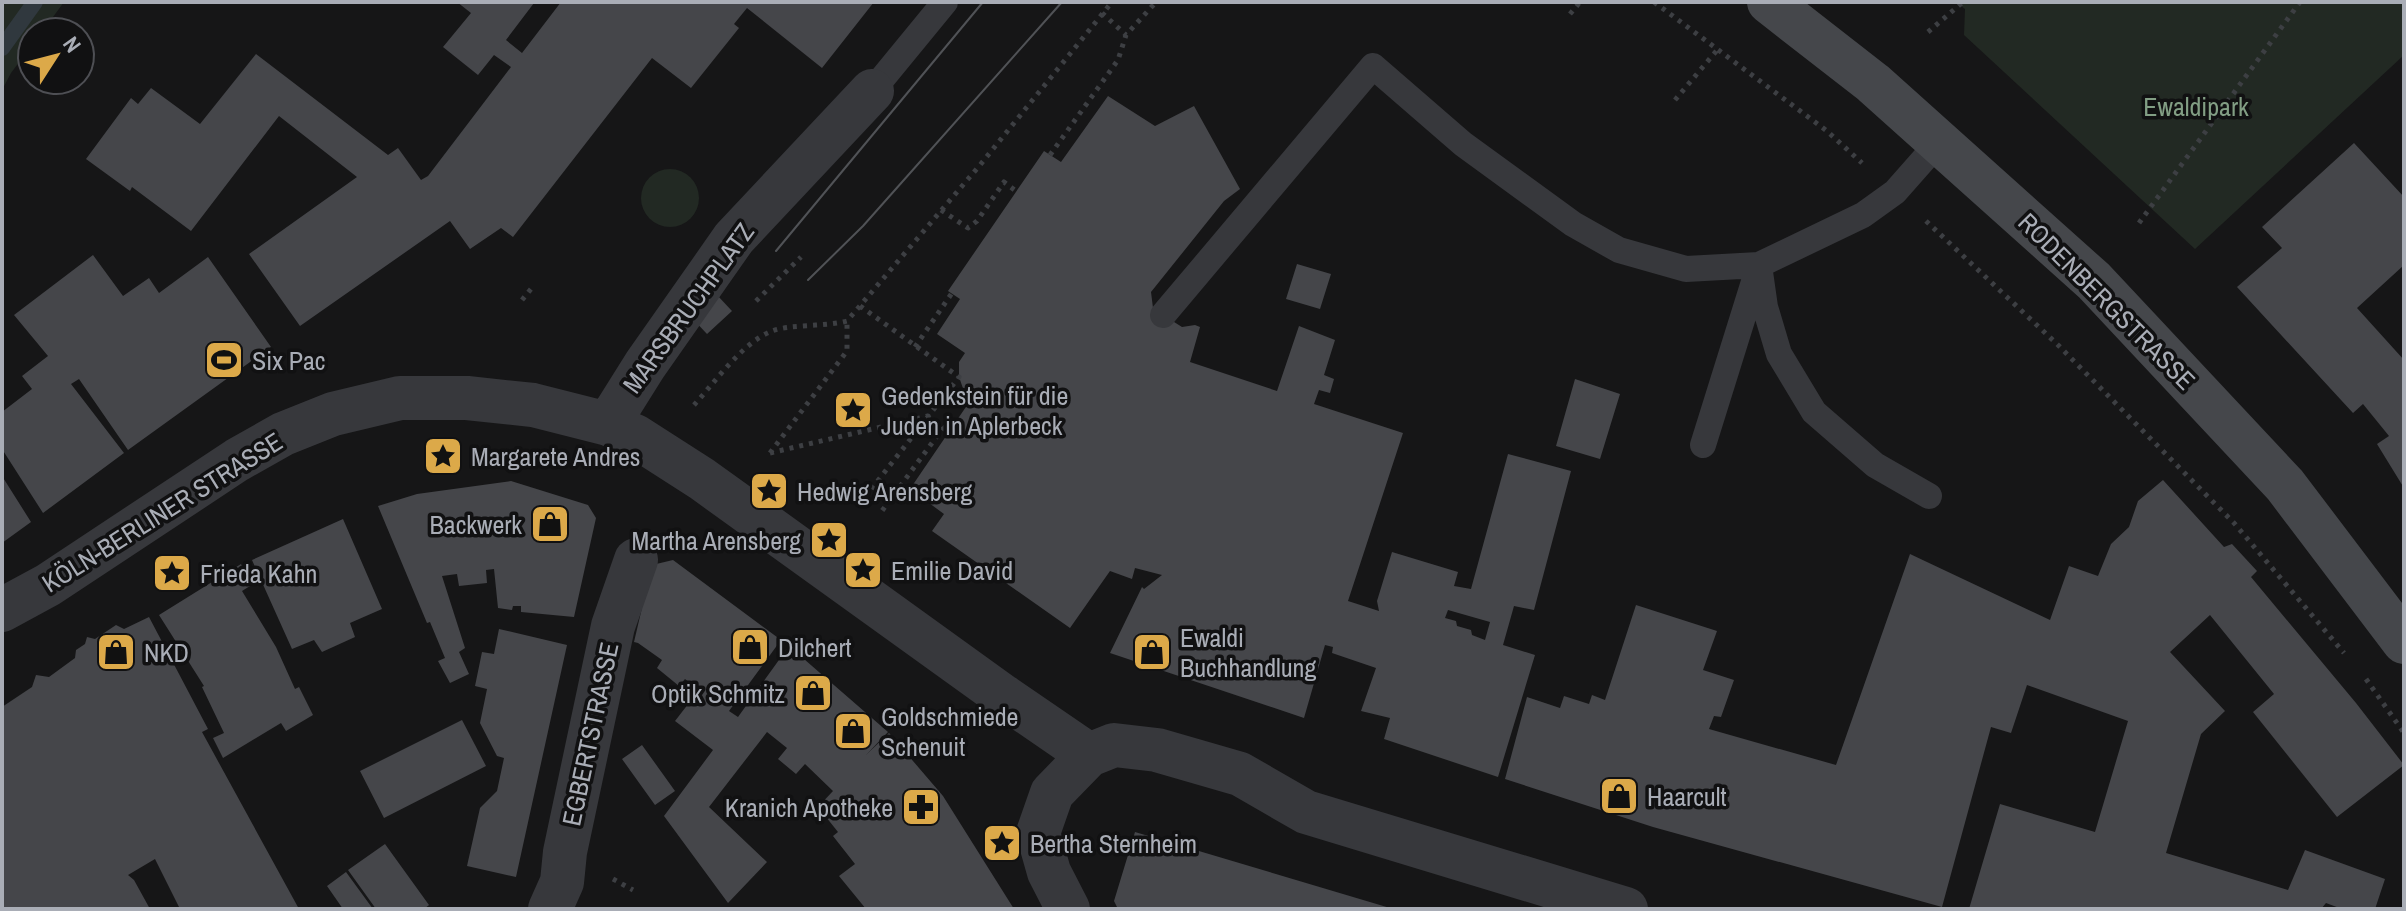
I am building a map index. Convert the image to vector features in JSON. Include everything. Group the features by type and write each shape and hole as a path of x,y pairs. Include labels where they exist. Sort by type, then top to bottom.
{"main road":[{"name":"RODENBERGSTRASSE","path":"1769,2 1873,83 2094,281 2285,485 2404,642"}],"street":[{"name":"MARSBRUCHPLATZ","path":"608,424 645,365 734,238 872,91"},
{"name":"KÖLN-BERLINER STRASSE","path":"2,610 48,585 237,460 283,434 333,414 400,398 467,398 533,405 608,424 635,436 702,479 1089,755"},
{"name":"EGBERTSTRASSE","path":"550,909 562,882 565,852 613,626 636,560"},
{"path":"1068,909 1049,872 1038,833 1052,793 1089,755 1114,745 1157,750 1240,774 1306,812 1626,909"}],"lane":[{"path":"872,91 945,2"},
{"path":"1163,315 1373,66 1463,144 1573,224 1619,250 1686,269 1759,265 1863,215 1895,192 1940,141"},
{"path":"1703,445 1759,265"},
{"path":"1759,265 1765,307 1779,354 1814,412 1875,465 1929,496"}],"path":[{"path":"694,405 750,344 773,330 828,326 847,321 980,165 1112,2"},
{"path":"1050,155 1118,60 1126,35 1156,2"},
{"path":"1570,14 1580,2"},
{"path":"1654,2 1827,131 2058,345 2234,523 2353,665"},
{"path":"1928,32 1963,2"},
{"path":"2139,223 2300,2"},
{"path":"1102,13 1126,35"},
{"path":"1675,100 1718,49"},
{"path":"941,210 968,228 977,221 1004,182 1016,191"},
{"path":"522,300 531,289"},
{"path":"915,347 952,293"},
{"path":"860,306 959,377 862,501"},
{"path":"847,321 847,351 770,453 928,416"},
{"path":"879,515 943,428 928,416"},
{"path":"2363,676 2404,733"}],"green space":[{"path":"2,2 64,2 54,16 16,16 16,66 2,90"},
{"name":"Ewaldipark","path":"1956,2 2404,2 2404,55 2195,249 1964,35 1965,9"},
{"path":"670,169 691,177 699,198 691,219 670,227 649,219 641,198 649,177"}],"building":[{"path":"457,2 534,3 506,40 522,53 561,2 874,2 822,68 747,8 734,24 739,28 691,88 652,58 513,237 501,228 470,249 450,221 300,326 249,254 357,177 279,116 191,231 132,187 130,191 86,159 131,98 138,104 151,88 200,124 256,54 388,155 398,148 421,180 428,176 511,67 494,55 478,75 443,47 471,13"},
{"path":"1108,96 1155,126 1194,106 1240,189 1224,201 1151,292 1153,308 1182,327 1200,327 1190,362 1277,391 1299,326 1335,340 1324,375 1334,379 1330,393 1319,390 1314,404 1403,433 1348,601 1379,611 1377,601 1392,552 1458,572 1454,586 1471,589 1508,454 1571,471 1534,610 1514,606 1503,645 1535,655 1498,777 1384,739 1390,718 1361,711 1376,668 1332,653 1333,647 1325,645 1304,718 1110,653 1142,587 1144,589 1162,575 1135,568 1132,579 1110,571 1070,628 932,531 944,514 910,489 972,398 965,394 959,377 959,362 965,353 937,334 960,299 948,291 1044,151 1061,162","holes":["1448,610 1490,622 1485,640 1472,635 1471,630 1457,626 1456,621 1445,618"]},
{"path":"2354,143 2404,197 2404,265 2357,308 2404,360 2404,488 2377,444 2389,436 2363,404 2353,413 2237,287 2282,248 2262,227"},
{"path":"93,255 123,296 149,278 159,293 208,257 271,347 128,450 79,379 71,384 124,453 43,513 2,449 2,412 32,389 22,376 48,356 14,315"},
{"path":"1297,264 1331,274 1320,309 1286,299"},
{"path":"717,295 732,311 707,334 692,318"},
{"path":"1575,379 1620,394 1600,459 1556,446"},
{"path":"2,476 31,522 2,543"},
{"path":"2163,480 2224,547 2232,544 2257,571 2251,577 2404,765 2337,817 2253,712 2274,694 2210,615 2170,652 2225,711 2201,734 2166,853 2288,890 2305,850 2385,879 2375,909 2342,909 2326,903 2321,909 1969,909 2000,804 2095,832 2128,721 2027,685 2011,733 1991,727 1942,907 1653,827 1505,779 1527,697 1560,708 1564,696 1589,704 1592,695 1605,700 1636,605 1717,631 1703,670 1734,680 1721,717 1714,716 1709,729 1836,765 1910,554 2050,620 2069,566 2098,576 2111,544 2129,527 2138,501"},
{"path":"511,481 588,505 596,518 574,617 521,612 521,606 513,606 512,610 498,608 494,569 486,570 487,583 459,586 457,574 442,576 465,648 459,652 469,674 450,683 438,661 445,658 378,506 417,494"},
{"path":"343,519 382,609 350,623 355,637 322,652 314,640 292,649 252,560"},
{"path":"673,560 781,640 729,711 738,717 789,646 888,732 866,755 889,733 943,796 1014,909 866,909 839,876 855,864 833,836 838,832 818,807 833,791 805,764 796,774 778,759 787,748 767,732 709,807 767,862 728,903 664,816 713,750 675,721 699,690 685,679 679,686 657,668 662,660 634,642 652,565"},
{"path":"241,564 250,586 242,591 276,647 295,689 299,687 313,715 286,731 281,723 223,758 213,738 224,733 204,686 159,615"},
{"path":"149,617 208,729 202,732 299,909 180,909 155,859 128,875 150,909 2,909 2,707 32,687 36,675 49,677 75,658 76,650 85,644 87,637 95,639 116,625 124,629"},
{"path":"499,629 567,645 516,877 467,866 480,808 497,791 504,758 497,756 480,723 487,689 475,686 482,652 494,654"},
{"path":"462,720 486,766 384,818 360,771"},
{"path":"642,745 675,791 655,805 622,759"},
{"path":"1135,832 1390,909 1118,909 1114,901"},
{"path":"385,844 429,905 424,909 376,909 348,870"},
{"path":"346,872 373,909 343,909 327,886"}],"waterway":[{"path":"2,48 35,2"}],"tram line":[{"path":"776,251 983,2"},
{"path":"808,280 863,226 1062,2"}],"place":[{"name":"Six Pac","path":"224,360"},
{"name":"Gedenkstein für die Juden in Aplerbeck","path":"853,410"},
{"name":"Margarete Andres","path":"443,456"},
{"name":"Hedwig Arensberg","path":"769,491"},
{"name":"Backwerk","path":"550,524"},
{"name":"Martha Arensberg","path":"829,540"},
{"name":"Emilie David","path":"863,570"},
{"name":"Frieda Kahn","path":"172,573"},
{"name":"Dilchert","path":"750,647"},
{"name":"NKD","path":"116,652"},
{"name":"Ewaldi Buchhandlung","path":"1152,652"},
{"name":"Optik Schmitz","path":"813,693"},
{"name":"Goldschmiede Schenuit","path":"853,731"},
{"name":"Haarcult","path":"1619,796"},
{"name":"Kranich Apotheke","path":"921,807"},
{"name":"Bertha Sternheim","path":"1002,843"}]}
